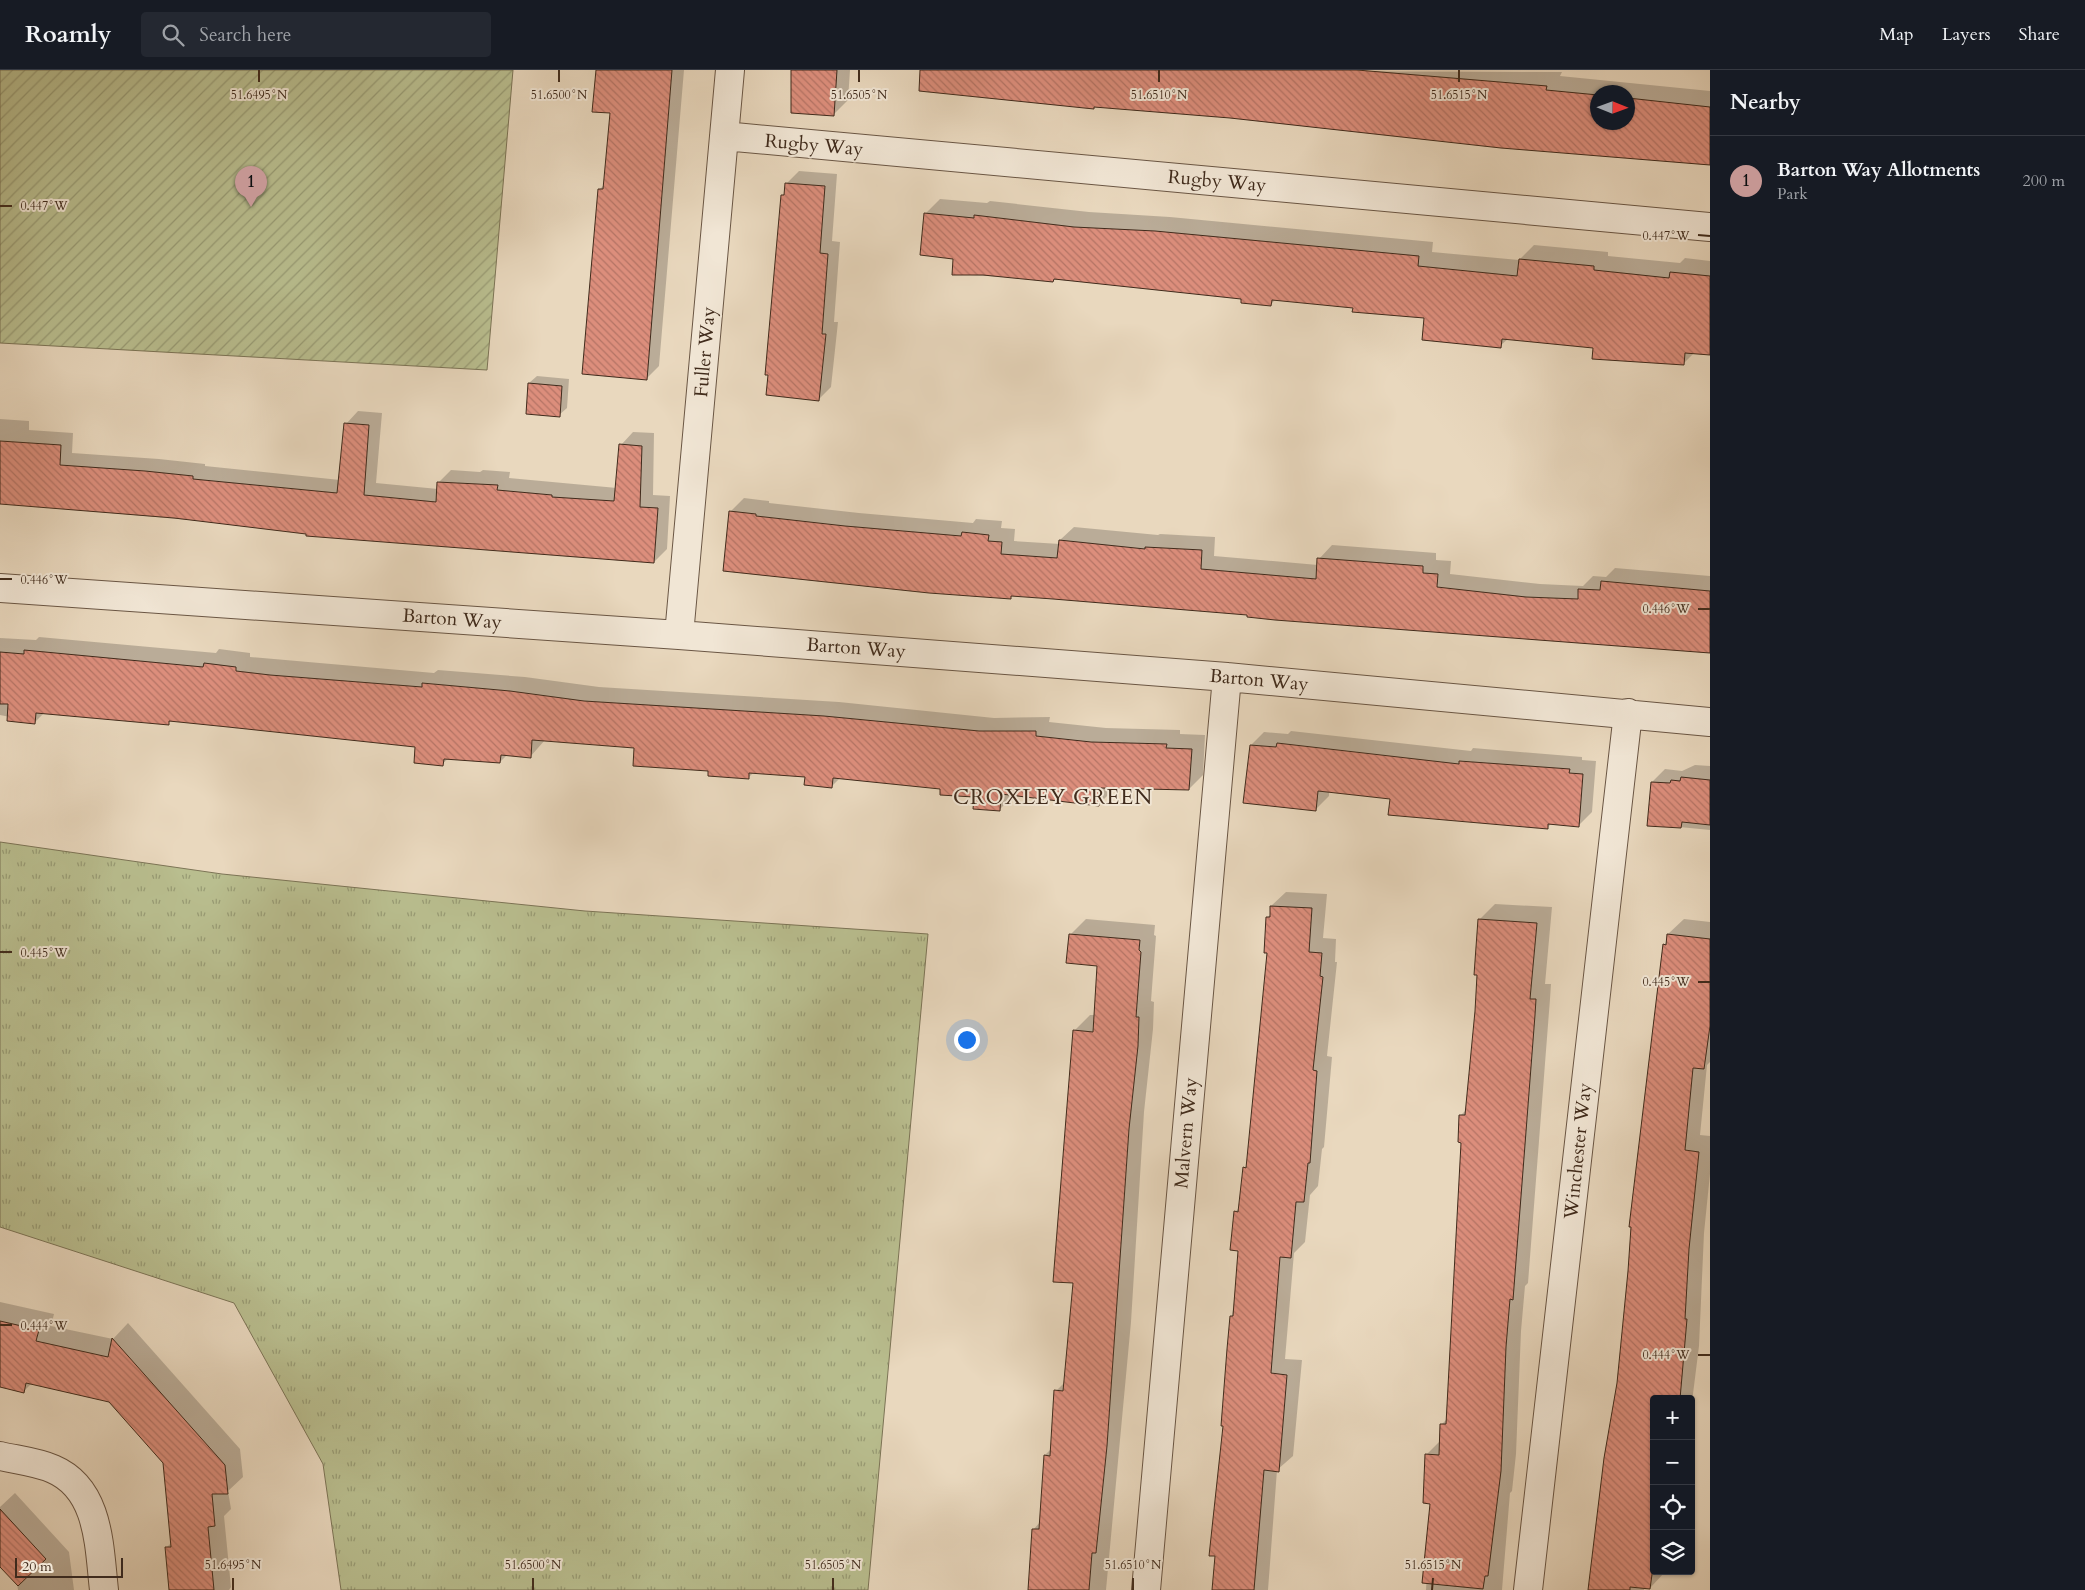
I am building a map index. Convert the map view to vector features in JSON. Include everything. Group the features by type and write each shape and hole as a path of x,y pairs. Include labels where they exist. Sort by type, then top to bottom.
{"street":[{"name":"Fuller Way","path":"679,635 730,70"},
{"name":"Rugby Way","path":"724,136 1710,227"},
{"name":"Barton Way","path":"0,588 679,635 1227,677 1710,722"},
{"name":"Malvern Way","path":"1146,1590 1227,677"},
{"name":"Winchester Way","path":"1528,1590 1628,713"},
{"path":"0,1456 53,1469 72,1481 89,1504 97,1527 104,1590"}],"green space":[{"path":"0,70 513,70 487,370 0,343"},
{"path":"0,842 222,874 585,911 928,934 868,1590 341,1590 323,1464 234,1303 0,1227"}],"building":[{"path":"596,70 672,70 647,380 582,374 598,189 603,189 610,113 592,112"},
{"path":"791,70 837,70 834,116 791,113"},
{"path":"920,70 1357,70 1547,86 1546,90 1590,94 1590,130 1635,130 1635,99 1710,107 1710,165 1501,148 1230,118 1094,107 1094,109 919,91"},
{"path":"785,183 825,186 820,253 828,254 822,334 826,334 819,401 766,395 768,375 765,375 781,195 784,195"},
{"path":"924,213 974,218 974,215 1074,227 1155,231 1419,256 1418,266 1517,276 1519,259 1594,266 1594,270 1669,278 1670,272 1710,276 1710,355 1685,353 1684,365 1592,359 1593,348 1502,339 1501,348 1422,340 1424,318 1352,312 1353,308 1272,300 1271,306 1241,303 1241,299 1054,279 1053,282 983,275 952,275 953,259 920,255"},
{"path":"528,383 562,386 560,417 526,414"},
{"path":"344,423 369,425 364,495 436,502 437,482 498,485 497,490 552,495 552,497 614,501 619,444 642,446 640,507 658,508 654,563 306,536 306,534 174,518 0,504 0,441 61,445 60,465 145,471 193,476 193,479 337,493"},
{"path":"729,511 845,526 961,536 962,532 989,535 988,541 1002,542 1001,554 1057,558 1059,540 1145,549 1145,547 1202,550 1201,569 1316,579 1317,558 1423,566 1423,573 1438,574 1437,587 1526,597 1578,599 1578,589 1600,590 1601,581 1710,591 1710,653 1275,620 1247,617 1247,615 1053,599 1011,596 1011,599 929,593 723,571"},
{"path":"24,650 203,667 204,663 236,667 236,671 270,675 422,687 422,683 510,691 584,701 824,716 979,731 1036,731 1036,736 1091,742 1167,744 1166,748 1192,749 1189,790 1101,788 1099,806 1001,794 1000,811 973,809 974,797 940,795 940,789 833,778 832,788 804,785 805,777 749,773 749,779 708,776 708,771 633,766 634,748 532,740 531,758 501,755 500,763 444,759 443,766 414,763 415,747 228,727 169,721 169,725 36,713 35,724 7,721 8,704 0,704 0,652 24,654"},
{"path":"1277,743 1459,764 1459,761 1570,769 1569,773 1583,774 1579,827 1548,824 1548,829 1388,815 1390,799 1318,791 1316,811 1243,803 1250,745 1276,747"},
{"path":"1681,777 1710,780 1710,825 1682,822 1681,828 1647,826 1651,782 1670,783 1671,780 1680,781"},
{"path":"1270,906 1312,908 1309,952 1322,953 1320,976 1323,977 1313,1070 1317,1071 1310,1163 1308,1163 1304,1202 1296,1202 1291,1258 1280,1257 1271,1373 1287,1375 1279,1472 1264,1470 1254,1590 1212,1590 1215,1556 1209,1556 1223,1426 1221,1426 1230,1316 1233,1316 1238,1251 1230,1250 1234,1211 1238,1212 1243,1167 1246,1168 1267,953 1264,953 1266,917 1270,917"},
{"path":"1478,919 1537,923 1530,999 1536,999 1535,1015 1513,1300 1510,1299 1506,1347 1501,1471 1488,1576 1485,1576 1483,1589 1422,1583 1430,1504 1423,1503 1425,1454 1439,1455 1440,1424 1446,1424 1461,1143 1458,1142 1459,1115 1465,1115 1475,1011 1477,975 1474,975"},
{"path":"1069,934 1140,940 1139,950 1141,952 1136,1017 1139,1017 1138,1046 1129,1129 1107,1446 1096,1553 1092,1553 1089,1590 1028,1590 1032,1529 1039,1529 1044,1455 1050,1456 1054,1390 1063,1391 1073,1283 1053,1282 1073,1030 1093,1032 1097,966 1066,963"},
{"path":"1667,934 1710,939 1710,1026 1704,1069 1693,1068 1685,1150 1699,1152 1689,1249 1685,1319 1687,1319 1680,1395 1650,1395 1650,1575 1652,1575 1650,1589 1630,1587 1630,1590 1588,1590 1604,1458 1617,1383 1628,1271 1631,1227 1629,1227 1663,944 1666,945"},
{"path":"0,1321 39,1330 36,1341 108,1357 112,1338 225,1465 228,1494 212,1494 215,1526 208,1527 214,1590 169,1590 165,1547 171,1547 163,1463 109,1402 26,1383 24,1393 0,1387"},
{"path":"0,1509 46,1559 18,1586 0,1567"}],"place":[{"name":"Barton Way Allotments","path":"251,207"}],"district":[{"name":"CROXLEY GREEN","path":"1053,797"}]}
